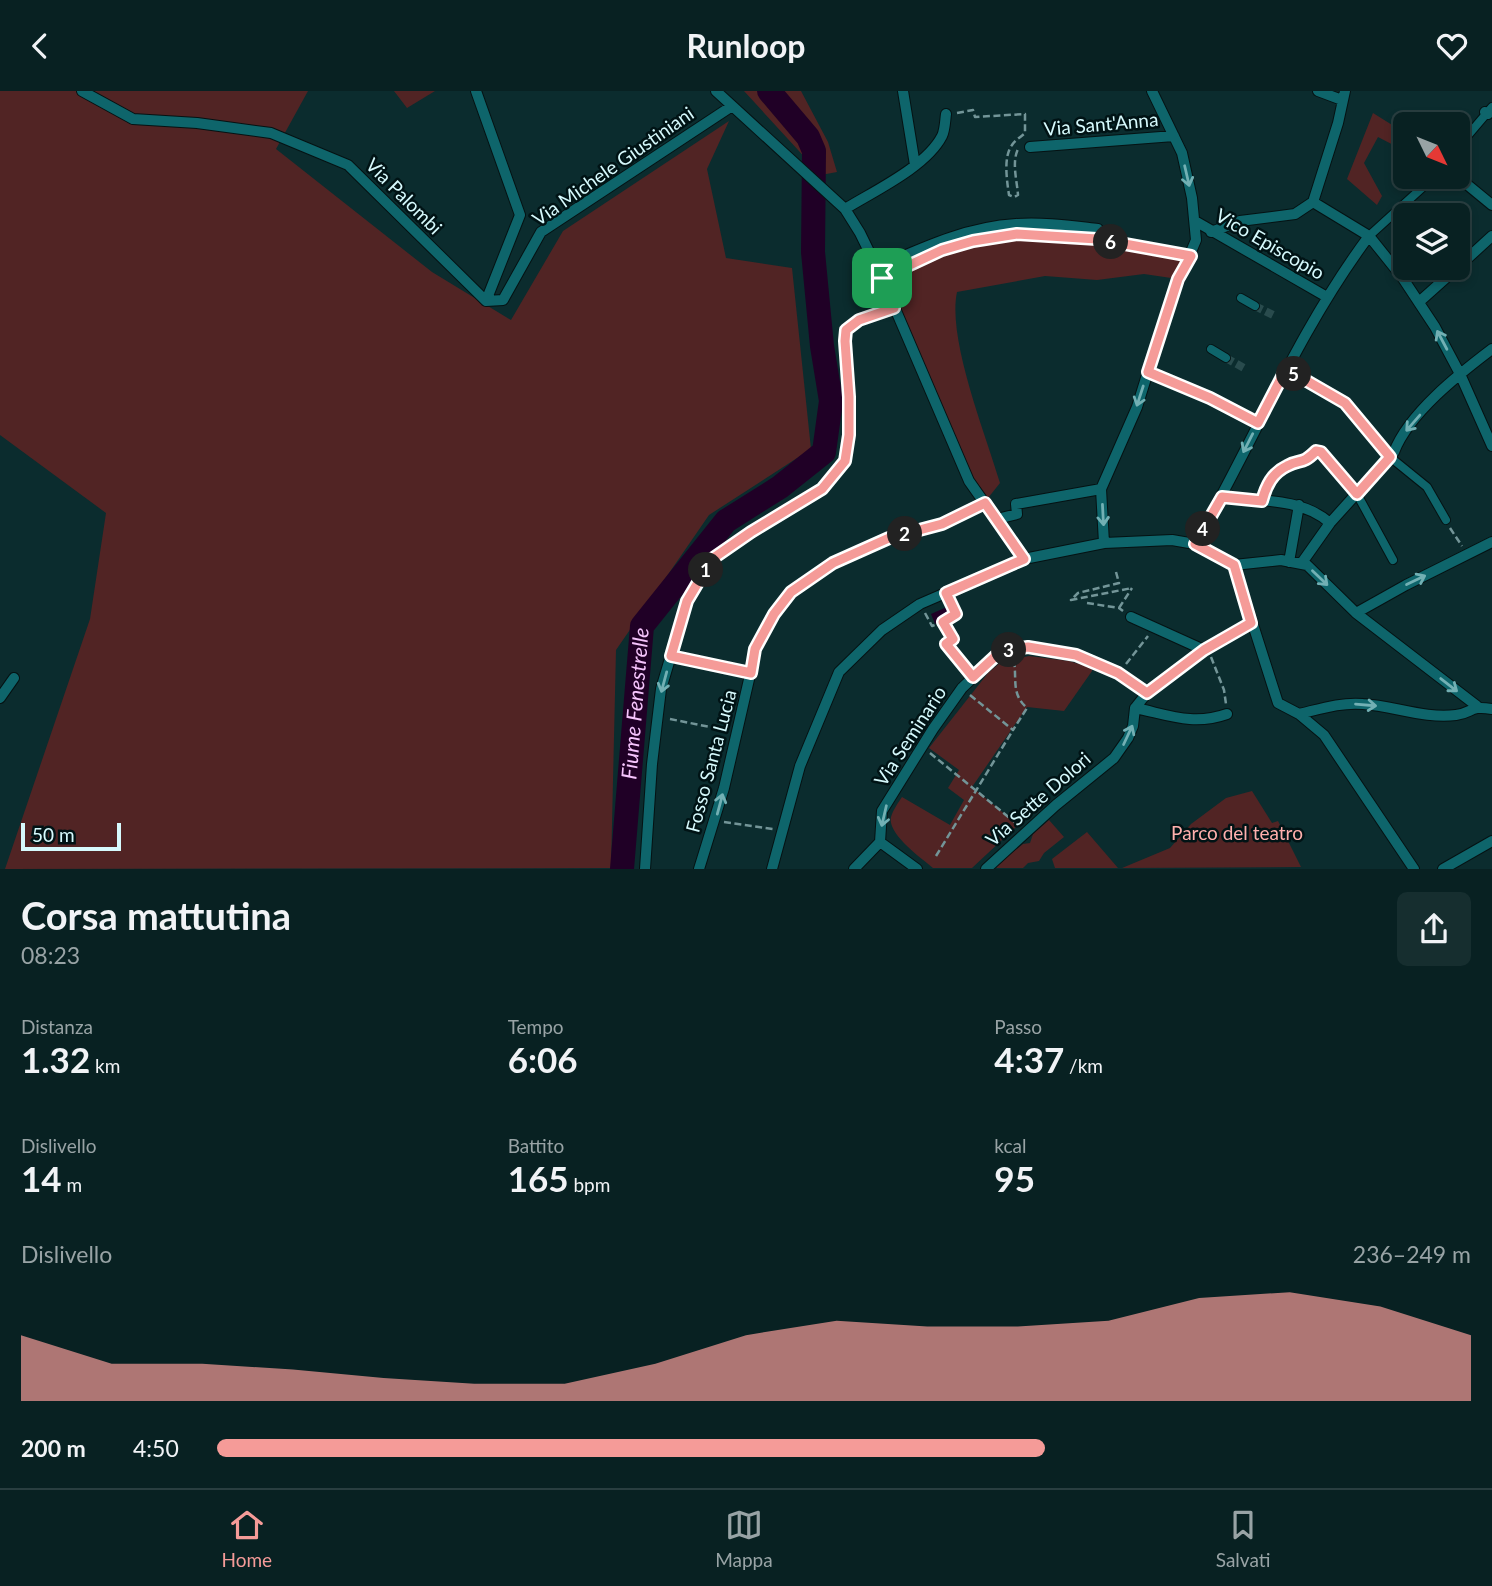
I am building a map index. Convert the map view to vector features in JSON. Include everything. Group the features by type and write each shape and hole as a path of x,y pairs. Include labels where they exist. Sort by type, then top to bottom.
{"street":[{"name":"Via Palombi","path":"82,91 133,119 197,123 271,133 348,165 486,301"},
{"path":"476,91 520,215 486,301"},
{"path":"716,91 845,209 860,233 876,268 968,481 1024,559"},
{"path":"903,91 915,165"},
{"path":"1104,543 1101,489 1125,447 1178,279 1191,256 1196,240 1182,153 1152,91"},
{"path":"1196,240 1240,221 1295,214 1313,202 1344,96 1318,91"},
{"name":"Via Michele Giustiniani","path":"486,301 503,300 541,232 732,106"},
{"path":"1470,133 1488,111"},
{"path":"845,209 915,165 932,150 943,134 946,114"},
{"name":"Via Sant'Anna","path":"1030,147 1174,136"},
{"path":"1470,187 1492,205"},
{"path":"1195,544 1327,297 1369,236 1421,189"},
{"path":"1313,202 1369,236 1419,302 1460,374 1492,446"},
{"name":"Vico Episcopio","path":"1195,222 1327,297"},
{"path":"876,268 939,240 971,231 1016,224 1098,234"},
{"path":"1231,225 1231,242"},
{"path":"1470,255 1492,236"},
{"path":"1419,302 1443,280"},
{"path":"1241,298 1255,306"},
{"path":"645,869 652,764 661,689 687,601 712,559 822,489 845,461 849,435 846,330 859,320 894,308"},
{"path":"1211,349 1226,358"},
{"path":"1301,564 1330,523 1390,457 1400,438 1460,374 1492,349"},
{"path":"1148,372 1210,398 1258,423"},
{"path":"1315,386 1345,403 1390,457 1426,487 1446,520"},
{"path":"1321,452 1357,494 1393,560"},
{"path":"997,519 1017,514 1016,504 1101,489"},
{"path":"1222,497 1299,505 1318,513 1330,523"},
{"name":"Fosso Santa Lucia","path":"699,869 715,821 755,649 774,614 791,592 833,563 889,538 942,524 985,503"},
{"path":"1289,562 1299,505"},
{"path":"772,869 800,766 839,672 882,630 920,604 1024,559 1104,543 1172,540 1195,544 1234,565 1289,562 1307,565 1356,613 1477,706 1492,709"},
{"path":"1356,613 1492,542"},
{"path":"1234,565 1278,703 1298,714 1324,735 1414,869"},
{"path":"1131,617 1204,650"},
{"path":"1227,714 1208,721 1178,718 1135,708 1147,693 1204,650 1251,623"},
{"path":"1012,649 1028,647 1076,655 1118,673 1147,693"},
{"name":"Via Seminario","path":"880,842 882,811 962,688 1001,651 1012,649"},
{"path":"0,698 14,678"},
{"path":"1298,714 1335,705 1363,704 1457,716 1477,706"},
{"name":"Via Sette Dolori","path":"986,869 1024,833 1114,758 1128,738 1133,726 1135,708"},
{"path":"1443,869 1492,841"},
{"path":"854,869 880,842 917,869"}],"path":[{"path":"946,114 973,110 975,117 1025,114 1026,133 1011,146 1006,178 1009,195 1014,197 1018,195 1016,151 1022,144 1030,147"},
{"path":"1098,234 1191,256"},
{"path":"1262,501 1267,482 1288,465 1305,462 1316,451 1321,452"},
{"path":"1446,520 1467,555"},
{"path":"1116,572 1119,583 1078,593 1071,600 1132,588 1119,608"},
{"path":"920,604 932,626 943,622 956,614 946,593"},
{"path":"1087,603 1119,608 1131,617"},
{"path":"943,622 953,639 946,644 973,677"},
{"path":"1118,673 1154,628"},
{"path":"936,856 1027,708 1015,691 1012,649"},
{"path":"1204,650 1209,652 1224,690 1227,714"},
{"path":"671,656 751,673"},
{"path":"962,688 1013,730"},
{"path":"658,717 735,731"},
{"path":"922,747 1018,825 1024,833"},
{"path":"715,821 783,830"}],"green space":[{"path":"0,91 308,91 276,149 432,272 511,320 563,231 729,121 707,169 726,258 792,268 811,449 709,515 616,650 611,868 5,869 90,619 106,513 0,435"},
{"path":"394,91 435,91 407,108"},
{"path":"744,91 801,91 828,142 837,172 821,175"},
{"path":"1373,113 1393,126 1393,145 1378,137 1364,163 1382,196 1377,205 1347,179"},
{"path":"1017,234 1097,239 1191,256 1178,279 1144,274 1097,280 1045,276 957,292 955,312 963,360 1000,483 984,503 882,278 942,250"},
{"path":"1029,656 1069,661 1092,668 1092,671 1064,711 1027,707 972,787 1018,825 972,868 933,868 894,831 891,824 893,812 902,797 950,825 964,800 948,788 959,770 929,748 988,673 1001,662"},
{"name":"Parco del teatro","path":"1252,791 1272,823 1278,821 1301,867 1122,868 1170,848 1191,824 1226,798"},
{"path":"1049,820 1064,837 1044,853 1039,861 1028,863 1023,868 995,866 1023,844 1030,843 1033,834"},
{"path":"1087,832 1118,868 1055,868 1052,859"}],"shaded area":[{"path":"949,606 954,615 935,624 931,614"}],"waterway":[{"name":"Fiume Fenestrelle","path":"622,869 642,626 726,521 780,487 824,452 831,401 822,346 813,252 814,151 808,137 769,91"}],"tunnel":[{"path":"1255,306 1273,315"},
{"path":"1226,358 1244,368"}],"route":[{"path":"1017,234 1097,239 1191,256 1178,279 1148,372 1210,398 1258,423 1286,369 1345,403 1390,457 1357,494 1321,452 1316,451 1305,462 1288,465 1267,482 1262,501 1222,497 1195,544 1234,565 1251,623 1204,650 1147,693 1118,673 1076,655 1028,647 1001,651 973,677 946,644 953,639 943,622 956,614 946,593 1024,559 985,503 942,524 889,538 833,563 791,592 774,614 755,649 751,673 671,656 687,601 712,559 822,489 845,461 849,435 846,330 859,320 894,308 882,278 942,250 973,241 1017,234"}]}
